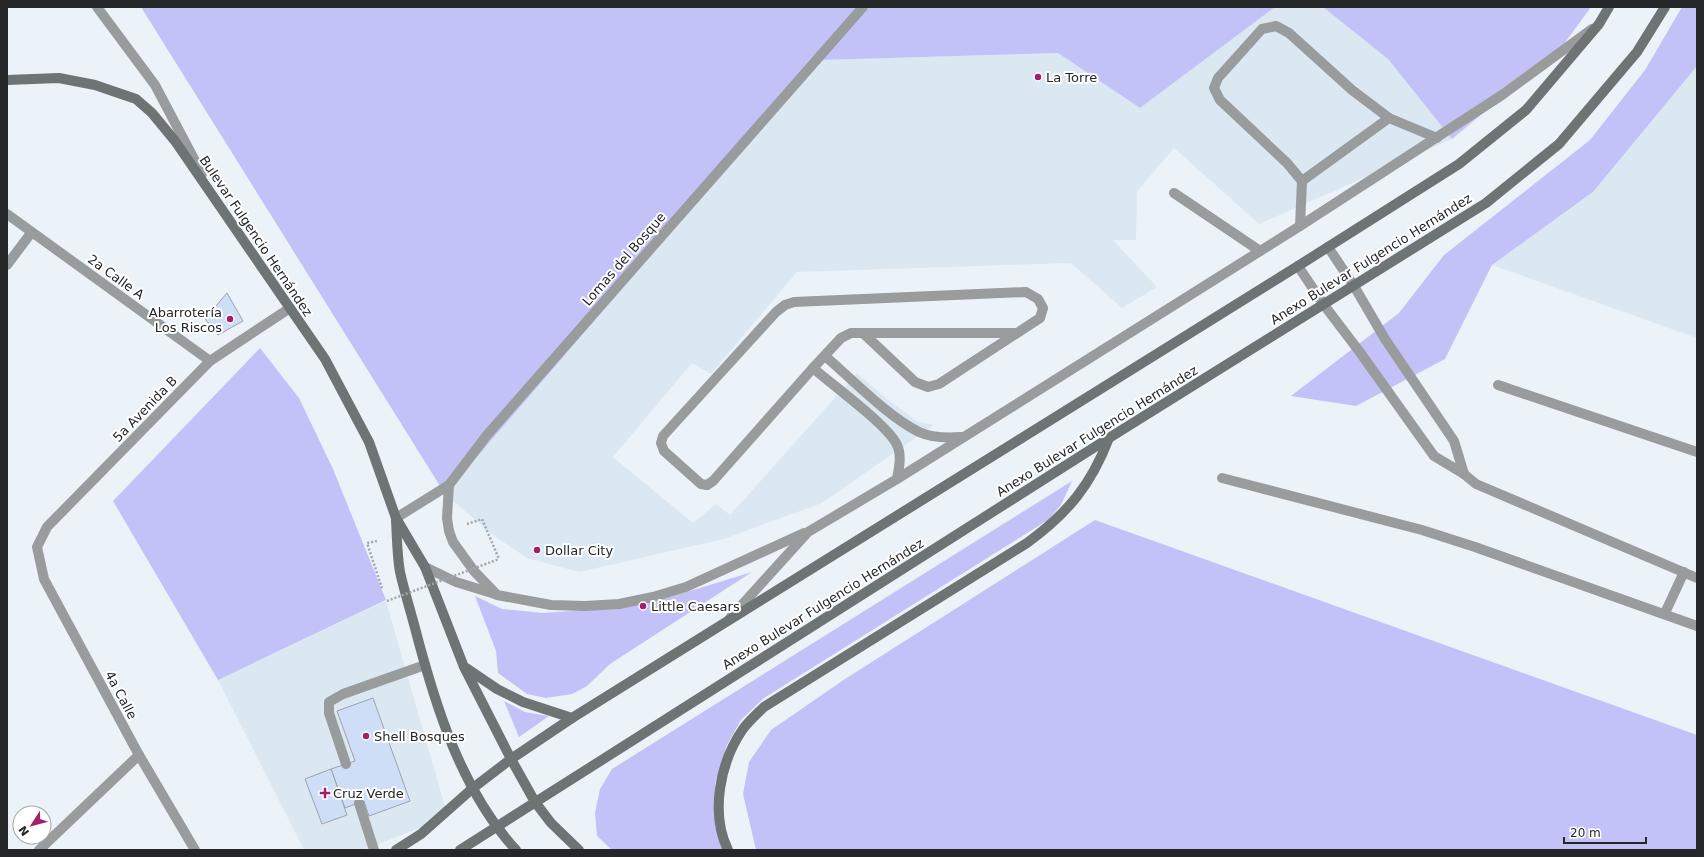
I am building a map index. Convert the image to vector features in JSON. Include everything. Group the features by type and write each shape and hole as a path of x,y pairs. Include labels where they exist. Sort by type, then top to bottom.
{"main road":[{"path":"396,850 421,834 473,788 511,759 572,718 1298,266 1459,164 1526,110 1599,24 1609,7"},
{"name":"Anexo Bulevar Fulgencio Hernández","path":"460,850 1109,438 1486,203 1559,144 1637,52 1665,7"},
{"name":"Bulevar Fulgencio Hernández","path":"7,80 59,78 95,85 136,99 152,112 175,141 325,359 369,442 396,518 425,567 464,667 511,759 536,802 551,823 579,850"},
{"path":"728,850 719,814 720,784 729,755 743,729 764,707 1027,543 1050,526 1071,506 1086,485 1100,462 1109,438"},
{"name":"Bulevar Fulgencio Hernández","path":"396,518 400,571 424,665 456,753 473,788 497,826 516,850"},
{"path":"464,667 497,689 548,711 572,718"}],"street":[{"path":"97,7 155,85 215,199"},
{"name":"Lomas del Bosque","path":"396,518 449,485 492,429 863,7"},
{"path":"425,567 456,582 497,595 551,605 585,606 619,604 653,597 686,587 808,532 897,479 1300,226 1502,95 1599,24"},
{"path":"1300,226 1302,181 1287,163 1220,100 1214,88 1218,78 1262,30 1276,26 1289,33 1352,90 1389,118 1437,138"},
{"path":"1302,181 1389,118"},
{"path":"1174,193 1260,251"},
{"name":"2a Calle A","path":"7,214 210,361"},
{"path":"7,265 31,232"},
{"path":"1328,247 1354,286 1384,339 1454,441 1464,474"},
{"path":"1298,266 1324,305 1359,351 1434,456 1464,474 1476,484 1697,578"},
{"path":"863,333 916,382 928,387 939,384 1040,318 1043,308 1038,298 1026,292 794,302 785,305 776,312 663,436 661,444 664,451 702,484 707,485 713,481 841,338 852,333 863,333 1017,333"},
{"name":"5a Avenida B","path":"37,547 47,527 210,361 290,308"},
{"path":"825,356 897,418 920,432 942,438 963,437"},
{"path":"813,368 886,430 898,445 900,461 897,479"},
{"path":"1498,385 1697,452"},
{"path":"1222,478 1475,546 1665,613 1697,626"},
{"path":"449,485 447,518 453,542 474,571 497,595"},
{"path":"727,621 808,532"},
{"name":"4a Calle","path":"37,547 44,579 139,755 194,850"},
{"path":"1665,613 1684,572"},
{"path":"346,764 329,713 329,702 343,694 424,665"},
{"path":"39,850 139,755"},
{"path":"359,803 374,850"}],"path":[{"path":"367,544 387,601 499,559 482,519 469,524"}],"shaded area":[{"path":"141,7 1275,7 1140,108 1058,53 819,60 445,494"},
{"path":"1275,7 1323,7 1388,59 1452,139 1259,224 1174,148 1137,192 1136,240 1113,240 1157,287 1122,308 1071,263 797,272 711,374 692,363 613,457 693,523 716,504 730,515 857,373 887,399 917,421 934,425 822,503 724,539 579,572 527,558 493,535 445,494 819,60 1059,53 1140,108"},
{"path":"1323,7 1591,7 1561,48 1452,139 1388,59"},
{"path":"1682,7 1697,7 1697,66 1593,192 1492,265 1445,359 1356,406 1291,396 1399,313 1444,255 1590,140 1645,70"},
{"path":"1697,66 1697,338 1492,265 1593,192"},
{"path":"260,348 299,398 333,469 386,600 218,680 113,501"},
{"path":"1072,481 1061,505 1048,520 764,698 741,720 727,745 715,784 716,824 723,850 612,850 597,836 595,813 600,789 612,769"},
{"path":"1095,520 1697,735 1697,850 756,850 743,794 749,762 771,730 845,679"},
{"path":"752,572 610,664 587,686 572,694 546,698 527,694 498,673 496,651 475,596 502,609 543,613 599,609 674,596"},
{"path":"386,601 448,817 363,850 304,850 218,680"},
{"path":"504,701 525,712 549,716 519,737"}],"building":[{"path":"227,293 243,321 218,335 205,319"},
{"name":"Shell Bosques","path":"373,698 410,801 369,816 364,801 345,808 331,769 355,761 337,711"},
{"name":"Cruz Verde","path":"331,769 347,815 322,824 305,779"}],"place":[{"name":"La Torre","path":"1038,77"},
{"name":"Abarrotería Los Riscos","path":"230,319"},
{"name":"Dollar City","path":"537,550"},
{"name":"Little Caesars","path":"643,606"},
{"name":"Shell Bosques","path":"366,736"},
{"name":"Cruz Verde","path":"325,793"}]}
